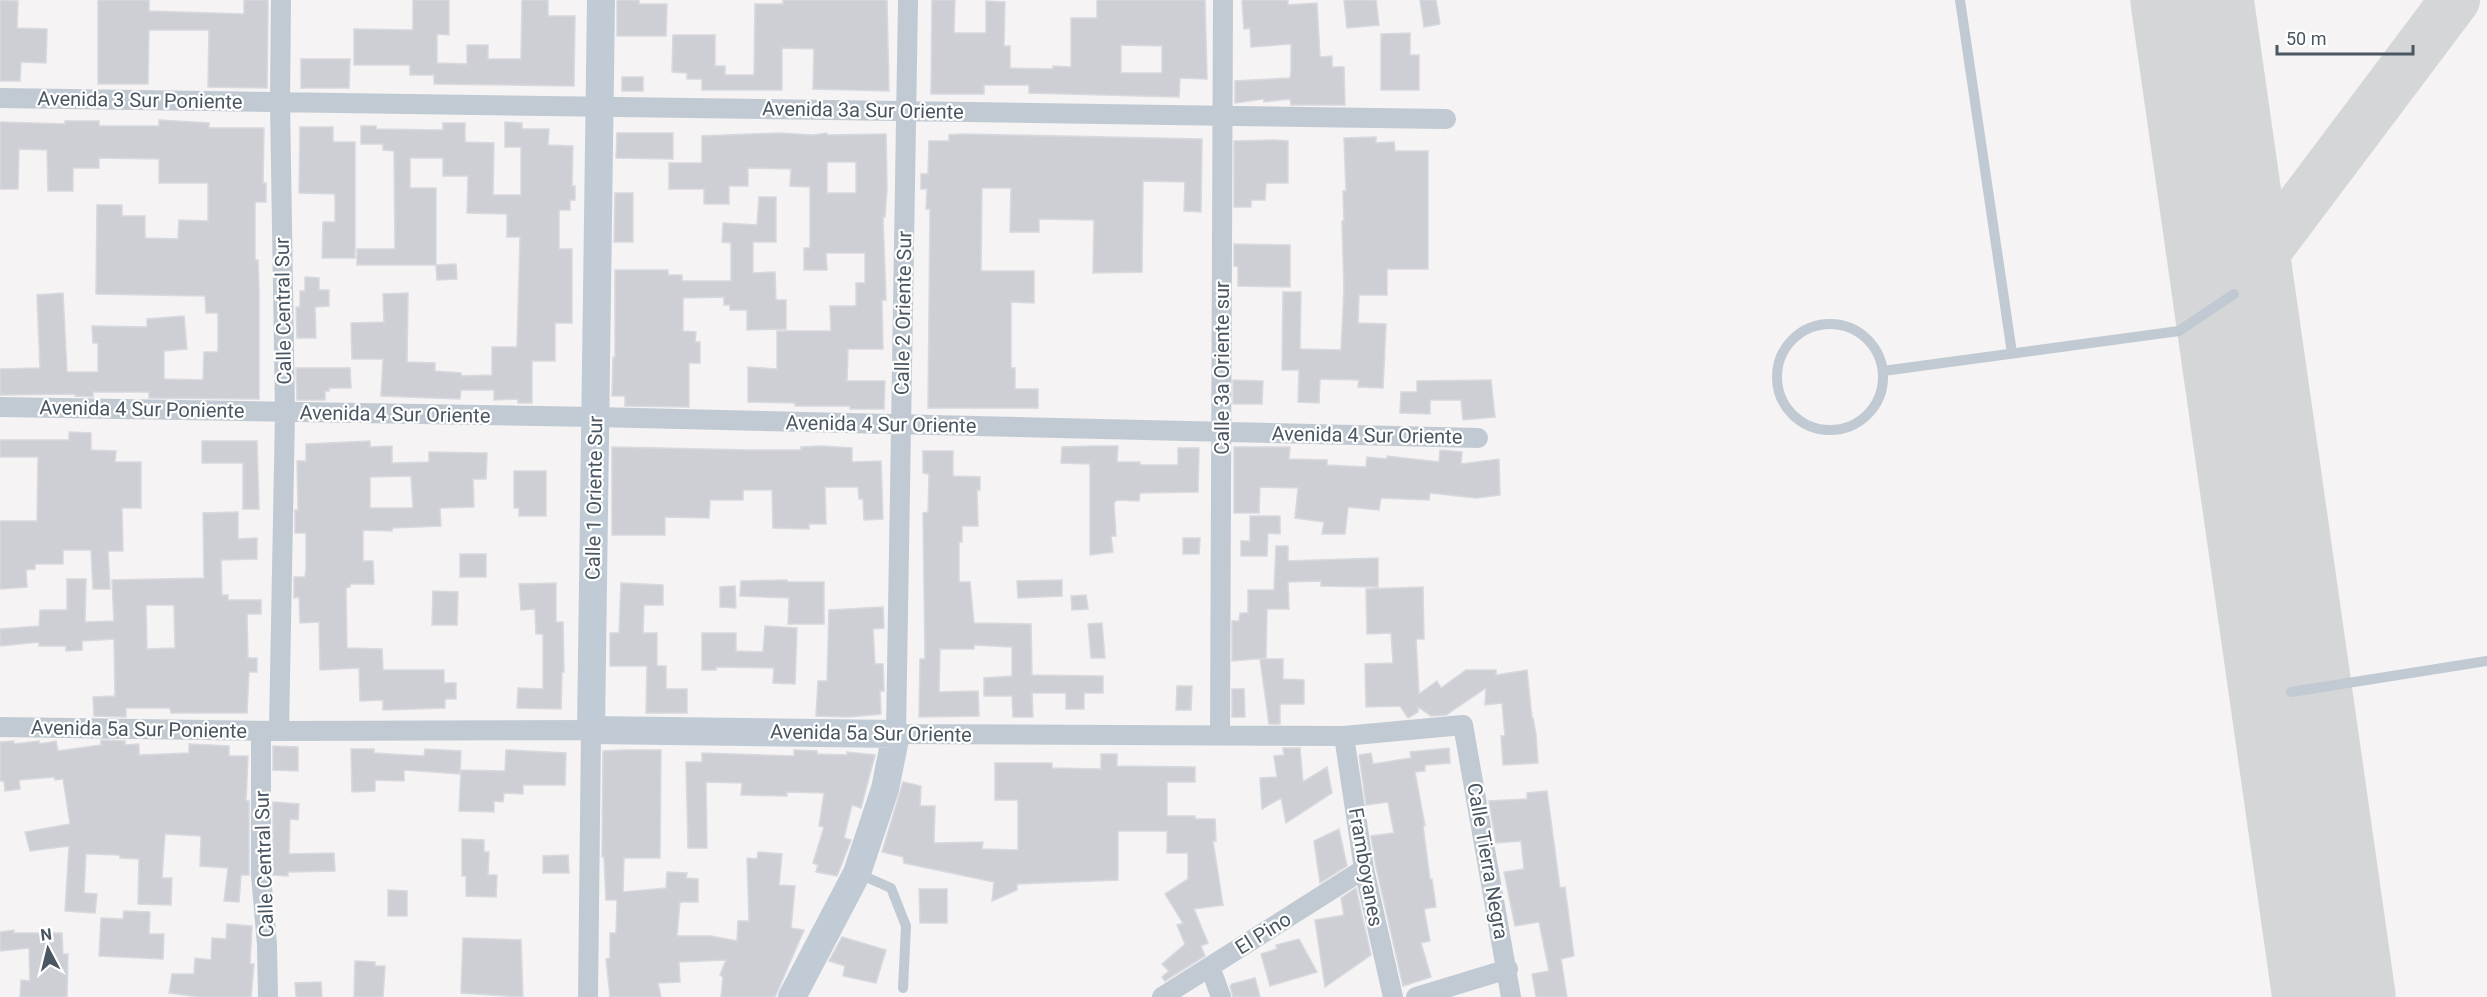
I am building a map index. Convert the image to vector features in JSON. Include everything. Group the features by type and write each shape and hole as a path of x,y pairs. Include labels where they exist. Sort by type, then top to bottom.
{"street":[{"name":"Calle Central Sur","path":"268,997 267,945 261,875 285,412 280,102 281,0"},
{"name":"Calle 1 Oriente Sur","path":"588,997 600,0"},
{"name":"Calle 2 Oriente Sur","path":"896,734 908,0"},
{"name":"Calle 3a Oriente sur","path":"1220,735 1223,0"},
{"name":"Avenida 3 Sur Poniente","path":"0,99 280,102"},
{"name":"Avenida 3a Sur Oriente","path":"280,102 1446,119"},
{"name":"Avenida 4 Sur Poniente","path":"0,407 285,412"},
{"name":"Avenida 4 Sur Oriente","path":"285,412 1478,438"},
{"name":"Avenida 5a Sur Oriente","path":"270,731 591,730 1344,736 1463,725"},
{"name":"Calle Tierra Negra","path":"1463,725 1508,969 1511,997"},
{"name":"Avenida 5a Sur Poniente","path":"0,728 270,731"},
{"path":"792,997 857,873 885,789 896,734"},
{"name":"Framboyanes","path":"1344,736 1364,869 1393,997"},
{"name":"El Pino","path":"1162,997 1364,869"},
{"path":"1210,967 1221,997"},
{"path":"1416,997 1508,969"}],"lane":[{"path":"1960,0 2012,353"},
{"path":"1883,370 2180,331 2234,294"},
{"path":"1834,324 1851,328 1867,338 1878,353 1883,370 1882,387 1876,403 1866,416 1852,425 1836,430 1818,429 1803,423 1790,412 1781,398 1777,382 1778,364 1786,347 1799,334 1815,326 1834,324"},
{"path":"2291,692 2487,661"},
{"path":"857,873 891,888 901,908 906,926 903,988"}],"building":[{"path":"0,0 18,1 17,28 47,29 46,63 21,62 20,81 0,81"},
{"path":"98,0 149,0 149,11 244,14 244,0 268,0 267,88 208,87 209,30 149,30 148,84 98,84"},
{"path":"413,0 449,0 449,35 437,34 437,63 467,64 467,45 488,45 488,59 521,59 522,0 548,0 548,16 575,16 574,86 434,84 434,75 410,75 410,65 354,65 354,29 413,30"},
{"path":"617,0 639,0 639,4 667,4 666,36 617,36"},
{"path":"783,0 887,0 889,91 813,89 814,49 782,48 782,90 702,90 702,79 687,79 687,73 672,72 673,35 715,35 715,66 725,66 725,75 754,75 755,4 783,4"},
{"path":"932,0 955,0 954,33 986,33 986,1 1005,2 1004,46 1010,46 1010,68 1053,69 1053,66 1071,67 1071,18 1097,18 1097,0 1205,0 1207,79 1180,78 1179,97 1029,93 1029,85 984,85 984,94 931,94","holes":["1121,45 1162,46 1162,73 1121,73"]},
{"path":"1242,0 1288,0 1288,5 1317,3 1320,57 1332,56 1332,67 1344,67 1345,105 1291,105 1290,99 1264,102 1264,99 1235,103 1235,81 1290,78 1291,73 1291,44 1251,47 1250,28 1244,29"},
{"path":"1344,0 1376,0 1379,25 1347,28"},
{"path":"1420,0 1436,0 1440,24 1424,27"},
{"path":"1410,33 1410,55 1419,55 1419,90 1381,90 1381,34"},
{"path":"301,59 350,59 349,88 301,88"},
{"path":"622,77 643,77 643,91 622,91"},
{"path":"159,120 209,123 209,128 264,128 263,183 266,183 266,202 255,202 255,260 258,260 259,290 259,399 149,398 149,392 93,392 93,397 75,396 75,394 0,395 0,369 40,368 37,295 63,293 67,372 98,372 98,343 93,343 92,326 147,327 147,319 184,316 187,349 164,351 164,379 203,380 204,352 218,352 218,313 206,313 205,296 96,294 97,205 122,205 122,216 145,216 145,238 178,239 179,220 208,221 208,183 159,183 159,159 99,158 99,168 73,168 73,191 48,191 47,150 19,149 18,189 0,189 0,122 65,124 65,121 99,121 99,126 159,126"},
{"path":"505,122 522,123 522,129 549,129 548,145 573,146 572,186 575,186 575,200 570,200 570,210 559,210 559,249 572,249 572,323 555,323 555,361 532,361 532,403 518,403 518,399 494,400 494,390 461,390 460,399 381,396 383,359 352,359 351,323 384,322 383,294 408,293 407,362 435,363 435,371 461,373 461,376 492,375 492,347 517,347 520,237 507,237 507,214 467,213 468,176 443,176 443,158 410,158 410,188 436,188 436,265 357,265 357,249 395,249 394,151 383,150 383,144 361,144 361,126 376,126 376,129 443,130 443,123 465,123 465,142 494,143 493,195 521,195 521,147 505,147"},
{"path":"300,127 333,127 333,142 355,142 355,258 322,258 323,222 335,222 335,194 299,193"},
{"path":"617,133 673,133 673,159 616,158"},
{"path":"779,133 886,134 887,188 885,217 883,217 886,300 882,300 883,349 848,349 847,381 885,381 884,409 748,402 748,367 777,369 777,331 831,331 830,306 856,306 856,283 865,283 865,253 826,253 827,270 804,270 804,248 810,248 810,187 790,186 791,169 748,168 748,186 729,186 729,204 704,204 704,189 669,189 669,163 702,163 702,136","holes":["827,162 856,162 856,193 827,193"]},
{"path":"949,135 1202,139 1201,212 1184,211 1185,182 1143,181 1142,272 1093,273 1094,220 1039,219 1039,232 1010,232 1011,188 982,188 981,271 1034,271 1034,303 1011,302 1011,368 1015,368 1015,389 1038,389 1038,408 928,408 930,209 926,209 927,189 921,189 921,174 928,174 929,141 949,141"},
{"path":"1376,137 1376,143 1394,142 1395,151 1428,151 1428,269 1387,269 1387,295 1359,295 1358,323 1386,324 1383,388 1358,387 1359,380 1320,379 1319,403 1298,402 1299,370 1282,370 1283,292 1301,292 1300,349 1341,350 1344,290 1342,221 1344,221 1343,191 1346,191 1344,138"},
{"path":"1234,141 1288,141 1288,183 1266,183 1265,200 1251,200 1251,207 1234,207"},
{"path":"615,193 633,193 633,242 614,242"},
{"path":"759,197 776,197 776,242 753,242 753,273 775,272 776,300 786,300 786,329 747,330 747,310 730,310 730,305 724,305 724,297 683,298 683,331 696,332 695,342 700,342 700,363 689,363 689,407 625,406 625,396 612,396 613,357 615,357 615,270 668,270 668,275 682,275 682,281 731,281 731,243 722,242 723,223 757,225"},
{"path":"1234,244 1290,245 1290,287 1238,286 1238,267 1234,266"},
{"path":"456,264 457,279 437,280 436,265"},
{"path":"305,277 319,278 319,290 329,290 329,306 315,307 316,338 297,338 296,307 300,307 300,291 305,291"},
{"path":"296,368 350,368 351,388 329,388 329,391 325,391 325,400 297,400"},
{"path":"1233,380 1263,381 1262,404 1233,404"},
{"path":"1491,380 1495,417 1463,420 1461,400 1430,400 1430,414 1400,413 1401,392 1417,392 1417,381"},
{"path":"69,432 91,433 91,450 116,451 115,462 141,462 141,508 122,508 123,551 108,551 110,589 93,589 91,550 63,550 63,564 35,564 35,569 26,570 27,587 0,589 0,521 37,521 38,457 0,457 0,440 69,440"},
{"path":"202,441 257,441 259,509 243,509 243,463 202,463"},
{"path":"370,441 370,447 392,446 392,463 429,462 429,452 487,453 486,479 473,479 474,507 440,508 441,526 392,528 392,531 363,530 363,561 373,561 374,584 350,584 350,587 346,588 347,648 382,649 383,670 444,670 444,683 456,683 456,699 445,699 445,708 383,710 383,700 360,701 359,668 320,670 319,622 300,623 299,597 294,598 294,577 305,577 306,568 306,533 295,533 295,510 298,510 297,461 306,461 306,444","holes":["411,476 413,508 370,508 370,477"]},
{"path":"1118,446 1117,462 1140,462 1140,465 1178,465 1178,448 1199,448 1198,492 1140,493 1139,501 1117,500 1114,503 1116,536 1111,536 1113,552 1090,555 1090,464 1061,463 1062,447"},
{"path":"612,447 801,450 801,447 852,448 852,462 881,461 883,519 864,520 863,499 859,499 858,487 825,487 826,524 809,524 809,529 773,528 772,490 743,490 743,500 710,500 709,518 665,517 665,535 612,535"},
{"path":"1234,447 1290,447 1289,459 1327,460 1327,465 1366,467 1367,457 1387,459 1387,456 1439,462 1440,450 1462,452 1461,464 1499,459 1500,495 1476,498 1430,493 1429,500 1381,498 1379,510 1348,507 1345,534 1322,534 1324,522 1295,518 1298,488 1260,487 1259,513 1234,513"},
{"path":"923,451 953,451 953,476 980,477 980,490 977,490 978,526 962,526 962,542 959,542 959,582 970,582 974,623 1031,624 1032,675 1103,676 1103,693 1084,693 1084,709 1066,709 1066,693 1032,693 1033,717 1013,717 1012,696 984,696 984,678 1012,676 1012,647 974,645 974,649 940,649 939,692 978,691 979,716 919,717 920,659 925,659 923,513 928,512 929,474 923,473"},
{"path":"514,471 546,471 546,516 519,516 519,508 514,508"},
{"path":"238,512 238,539 257,538 257,559 221,560 222,595 228,595 228,600 261,600 261,614 247,614 248,658 257,658 257,672 249,672 247,713 171,713 170,708 126,708 126,717 94,716 93,697 115,696 114,639 82,641 82,650 66,651 66,646 39,646 39,642 0,646 0,629 39,626 40,610 67,610 67,579 86,579 85,622 114,621 112,580 204,578 203,513","holes":["146,605 174,605 175,648 147,649"]},
{"path":"1250,516 1280,516 1280,534 1268,533 1267,556 1241,556 1241,541 1250,541"},
{"path":"1183,538 1200,538 1199,554 1183,554"},
{"path":"1276,546 1288,546 1288,561 1378,558 1378,587 1321,586 1321,581 1288,582 1289,609 1267,609 1266,658 1232,661 1232,621 1239,621 1240,613 1248,613 1248,590 1274,590"},
{"path":"460,554 486,554 486,577 460,577"},
{"path":"787,580 787,582 824,582 824,624 788,624 789,598 740,596 741,581"},
{"path":"1062,580 1062,596 1018,598 1017,581"},
{"path":"556,583 556,622 563,622 564,672 562,672 561,709 517,708 518,688 543,689 543,634 536,634 535,609 521,610 519,584"},
{"path":"621,583 663,585 663,605 644,605 643,633 657,633 657,666 666,666 666,689 687,689 687,713 646,713 647,666 610,666 610,633 619,633"},
{"path":"735,586 736,608 720,607 720,587"},
{"path":"1423,587 1424,639 1416,639 1419,694 1437,681 1441,688 1466,670 1496,670 1496,675 1527,670 1538,763 1503,765 1501,736 1505,736 1502,703 1485,705 1486,688 1446,715 1431,716 1418,707 1418,712 1408,718 1400,706 1366,707 1365,664 1393,663 1391,633 1367,634 1366,589"},
{"path":"433,591 458,592 457,625 432,625"},
{"path":"1086,595 1088,609 1072,610 1071,596"},
{"path":"883,607 884,628 873,629 875,664 883,664 884,691 880,691 881,714 849,717 816,716 818,681 827,681 829,610"},
{"path":"1102,623 1105,658 1091,658 1088,624"},
{"path":"765,626 797,628 795,684 773,683 774,668 716,667 716,670 702,670 702,633 736,633 736,651 763,652"},
{"path":"1260,659 1283,659 1283,679 1304,680 1304,704 1280,704 1280,724 1269,724"},
{"path":"1177,686 1192,686 1191,710 1176,710"},
{"path":"1232,689 1244,689 1245,717 1232,717"},
{"path":"101,740 125,741 125,745 139,744 139,755 189,753 189,744 229,746 229,756 248,756 246,801 249,801 249,875 241,875 239,902 224,901 228,868 200,866 201,836 165,834 162,878 172,878 171,905 138,904 139,859 120,858 120,855 86,854 84,893 97,894 95,913 65,911 69,846 30,851 25,832 70,824 63,779 55,780 54,777 19,780 20,789 5,791 4,781 0,781 0,742 14,741 14,744 39,741 39,744 56,741 58,751 101,745"},
{"path":"273,746 298,747 298,771 273,770"},
{"path":"1283,748 1300,748 1303,782 1327,767 1332,793 1286,823 1281,798 1262,809 1260,778 1277,777 1274,756 1284,755"},
{"path":"1449,748 1450,763 1425,765 1425,771 1415,772 1436,907 1424,909 1430,941 1421,943 1431,977 1403,986 1371,836 1394,833 1388,802 1366,805 1359,755 1371,753 1373,764 1411,758 1410,752"},
{"path":"351,749 374,749 374,753 424,756 425,749 461,751 460,774 404,770 404,781 375,780 375,791 352,792"},
{"path":"506,750 566,753 565,785 523,785 523,794 504,793 503,802 494,801 494,812 459,811 461,770 505,771"},
{"path":"661,750 660,858 624,858 623,892 666,888 667,872 687,873 686,878 698,879 698,902 680,902 677,936 711,936 737,941 738,921 749,921 747,858 757,859 758,852 782,854 779,885 795,886 791,928 804,930 775,997 721,997 723,977 720,975 726,960 679,962 680,982 658,983 661,997 610,997 606,959 610,958 610,933 616,933 617,900 606,900 604,857 602,857 603,751"},
{"path":"794,750 817,751 817,754 847,755 847,752 875,755 861,808 852,805 844,838 851,840 837,876 816,872 818,865 813,863 824,827 819,826 824,793 787,792 787,796 741,795 742,783 706,782 707,848 688,848 686,762 702,762 702,753 794,756"},
{"path":"1101,754 1117,754 1117,766 1195,767 1195,782 1167,782 1167,816 1215,819 1216,841 1213,841 1223,905 1194,909 1208,943 1201,946 1205,956 1165,981 1162,977 1169,971 1162,964 1185,944 1177,925 1183,923 1165,894 1188,879 1188,853 1167,853 1167,831 1118,831 1118,880 1017,884 1017,890 992,901 994,882 904,863 903,857 882,852 903,782 921,786 920,806 935,806 934,843 983,842 982,849 1018,850 1018,800 995,800 995,763 1052,763 1052,768 1101,769"},
{"path":"1547,791 1560,888 1565,887 1574,956 1561,959 1567,997 1536,997 1532,974 1549,971 1539,922 1515,926 1504,872 1524,869 1521,841 1496,843 1489,801 1527,799 1527,793"},
{"path":"273,802 299,804 298,820 290,819 289,854 334,853 335,871 288,872 288,876 273,875"},
{"path":"1339,829 1347,866 1320,883 1314,841"},
{"path":"462,839 484,840 484,852 489,852 488,875 497,875 496,897 466,896 466,876 462,876"},
{"path":"568,855 569,873 543,873 543,856"},
{"path":"1356,888 1371,955 1325,987 1315,920 1344,915 1341,898"},
{"path":"919,889 947,889 947,923 920,923"},
{"path":"388,890 407,891 407,916 388,916"},
{"path":"124,911 150,912 149,934 164,934 163,959 99,956 101,918 123,919"},
{"path":"227,924 252,926 250,964 254,964 251,997 200,997 169,993 172,974 194,974 195,958 211,960 212,938 226,939"},
{"path":"14,930 14,933 62,933 63,954 68,954 67,997 20,997 21,980 30,981 29,948 0,951 0,932"},
{"path":"842,937 886,950 876,983 843,976 845,966 829,961"},
{"path":"463,938 521,940 523,997 461,993"},
{"path":"1299,939 1317,972 1270,986 1261,954 1277,949 1276,945"},
{"path":"355,961 375,962 375,966 385,966 383,997 354,997"},
{"path":"1255,978 1260,997 1233,997 1230,986 1232,984"},
{"path":"321,982 322,997 296,997 295,983"}],"taxiway":[{"path":"2234,294 2455,0"}],"runway":[{"path":"2192,0 2334,997"}]}
